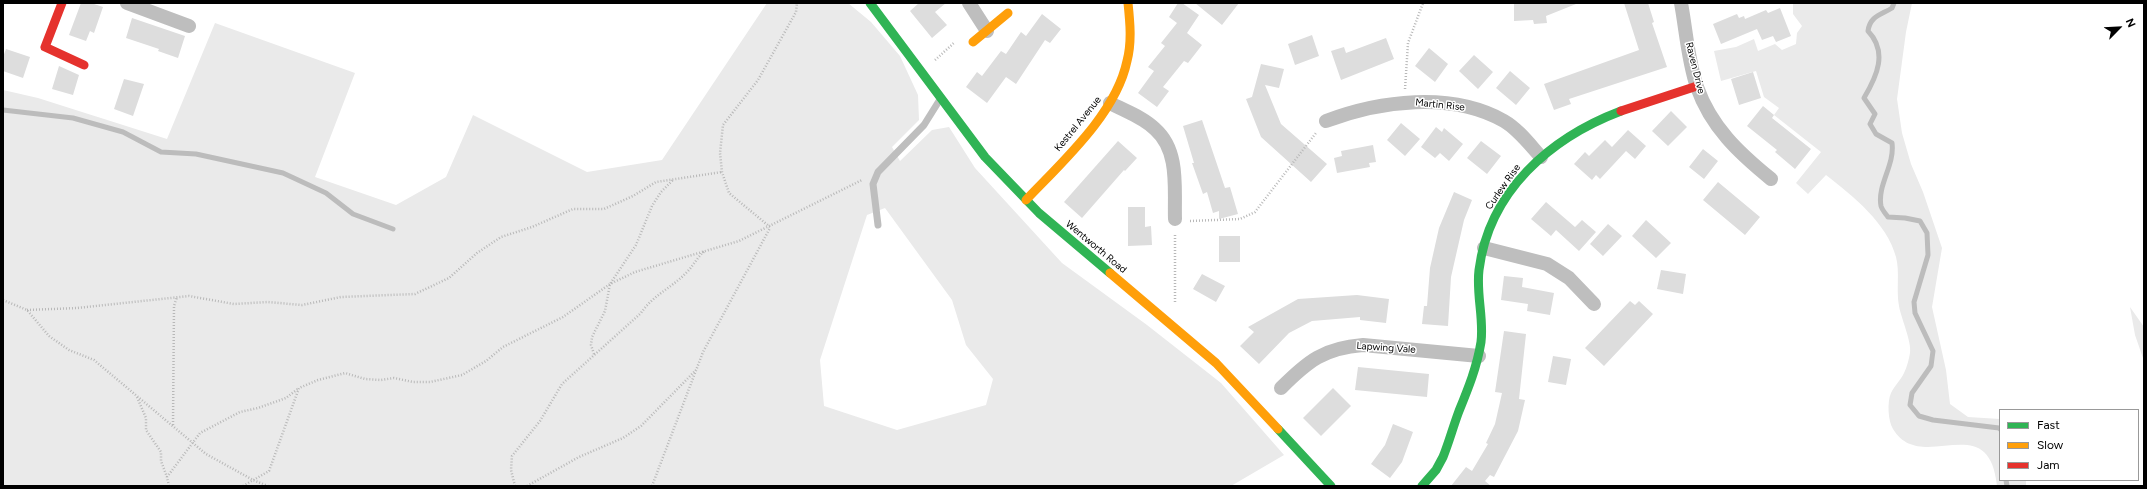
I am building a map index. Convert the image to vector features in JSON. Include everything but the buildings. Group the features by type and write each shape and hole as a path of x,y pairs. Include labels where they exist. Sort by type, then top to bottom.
{"street":[{"path":"62,3 45,47 84,65"},
{"name":"Wentworth Road","path":"870,3 889,25 985,157 1026,200 1078,248 1217,363 1331,486"},
{"path":"969,3 987,31"},
{"name":"Kestrel Avenue","path":"1026,200 1090,130 1110,103 1125,69 1130,39 1128,3"},
{"name":"Raven Drive","path":"1681,3 1697,86 1708,111 1724,136 1746,159 1771,179"},
{"path":"134,4 189,26"},
{"path":"973,42 1008,13"},
{"name":"Curlew Rise","path":"1422,486 1436,469 1479,356 1482,332 1478,288 1479,268 1493,220 1502,205 1525,173 1541,157 1574,132 1636,107 1697,86"},
{"name":"Martin Rise","path":"1326,121 1354,111 1404,102 1455,106 1491,115 1505,121 1519,133 1541,157"},
{"path":"1110,103 1146,122 1165,139 1171,152 1174,167 1175,219"},
{"path":"1484,248 1547,264 1569,278 1594,304"},
{"name":"Lapwing Vale","path":"1281,388 1298,371 1318,356 1334,349 1348,346 1368,345 1479,356"}],"lane":[{"path":"878,225 873,184 878,172 924,126 942,98"}],"path":[{"path":"770,227 729,193 722,172 720,153 723,125 758,80 796,12 796,3"},
{"path":"1404,102 1408,43 1423,3"},
{"path":"923,72 959,39 973,42"},
{"path":"1174,326 1176,252 1175,219 1201,222 1240,219 1255,212 1326,121"},
{"path":"3,300 27,310 77,308 189,296 234,304 268,302 302,305 341,297 376,297 415,294 448,278 477,253 501,237 532,227 573,209 604,209 633,196 656,182 722,172"},
{"path":"167,477 200,433 240,412 258,408 286,398 299,388 318,380 345,373 365,379 381,380 394,378 413,382 430,382 462,375 486,361 503,347 563,317 610,284 635,272 739,241 770,227 878,172"},
{"path":"594,354 591,345 592,337 605,311 610,284 636,245 652,206 661,192 674,180"},
{"path":"652,486 703,352 770,227"},
{"path":"515,486 511,470 512,456 540,421 562,384 641,313 648,302 688,271 697,257 705,250"},
{"path":"173,426 174,306 177,297"},
{"path":"27,310 49,336 69,350 94,360 206,454 253,480 268,486"},
{"path":"527,486 579,457 623,438 641,426 697,369"},
{"path":"243,486 268,471 299,388"},
{"path":"136,395 146,418 146,430 161,452 161,461 169,486"}],"shaded area":[{"path":"767,3 848,3 871,22 900,56 918,95 919,120 892,147 900,161 932,130 949,127 975,168 1062,263 1147,325 1221,383 1284,455 1231,486 3,486 3,90 38,98 167,139 215,23 355,73 315,177 396,205 446,177 473,115 587,172 662,160","holes":["885,208 952,300 966,345 993,379 986,405 897,430 824,406 820,360 867,215"]},
{"path":"1793,3 1912,3 1906,32 1897,99 1902,133 1911,164 1923,192 1942,248 1932,307 1946,370 1950,404 1968,417 1999,419 1999,481 2026,481 2026,486 1997,486 1991,463 1981,450 1968,445 1936,447 1920,446 1905,442 1891,426 1889,416 1890,397 1892,390 1905,371 1910,353 1908,336 1899,306 1897,263 1892,245 1885,233 1868,211 1826,175 1808,194 1796,183 1821,152 1774,115 1779,108 1764,97 1756,71 1721,81 1714,51 1736,47 1754,39 1758,51 1775,44 1782,50 1796,44 1797,33 1802,26 1793,14"},
{"path":"2130,307 2144,327 2144,361 2135,335"}],"waterway":[{"path":"1894,3 1892,8 1877,16 1869,26 1868,31 1878,47 1879,56 1876,73 1864,98 1875,114 1870,124 1876,134 1892,143 1891,159 1881,190 1881,206 1888,217 1920,221 1927,233 1928,255 1914,302 1915,313 1933,351 1931,366 1912,393 1910,405 1919,416 1933,420 1999,428"},
{"path":"3,110 73,118 123,132 161,152 196,154 283,173 326,193 353,214 393,229"},
{"path":"2006,481 2007,486"}],"traffic: fast":[{"path":"870,3 985,157 1039,213 1110,273"},
{"path":"1422,486 1436,470 1443,457 1472,378 1477,360 1482,333 1478,288 1479,270 1485,242 1495,216 1510,192 1527,171 1548,152 1570,136 1595,122 1621,111"},
{"path":"1278,429 1331,486"}],"traffic: slow":[{"path":"1026,200 1086,136 1112,100 1121,81 1129,54 1130,32 1128,3"},
{"path":"973,42 1008,13"},
{"path":"1110,273 1216,363 1278,429"}],"traffic: jam":[{"path":"62,3 45,47 84,65"},
{"path":"1621,111 1697,86"}]}
